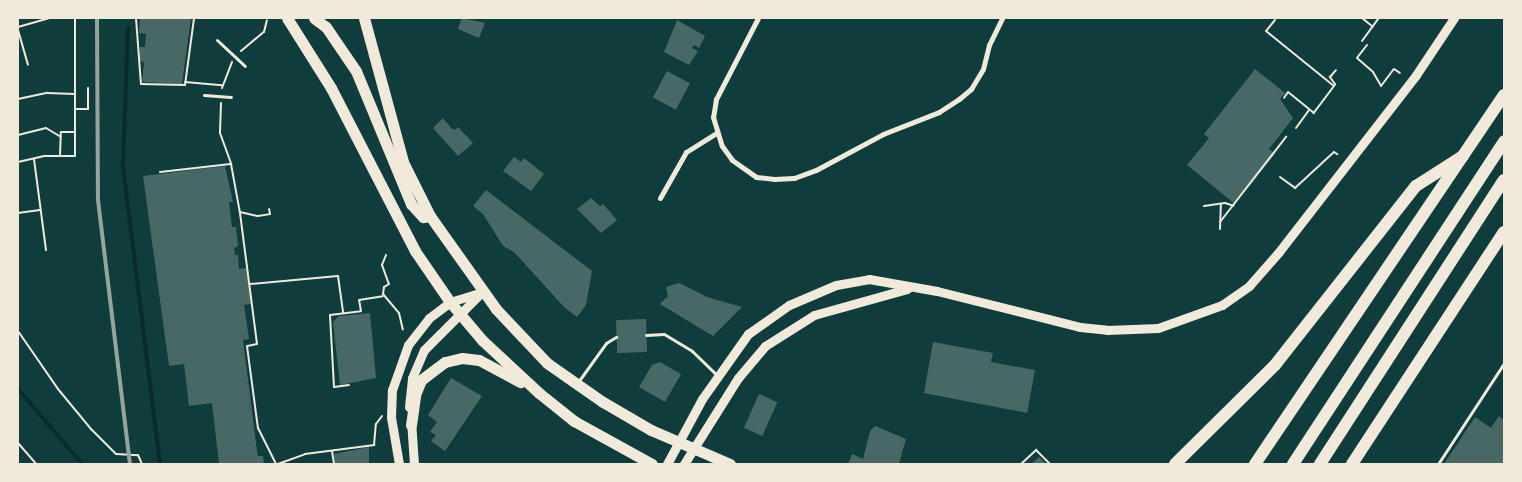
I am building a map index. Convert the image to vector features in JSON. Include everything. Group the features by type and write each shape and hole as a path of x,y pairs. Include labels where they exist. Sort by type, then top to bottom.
{"highway":[{"path":"1255,464 1468,154 1504,94"},
{"path":"1293,464 1504,141"},
{"path":"1176,464 1275,365 1416,186 1468,154"},
{"path":"1320,464 1504,180"},
{"path":"1352,464 1504,232"}],"main road":[{"path":"287,18 296,28 331,88 415,251 450,302 482,340 539,393 574,421 652,464"},
{"path":"296,28 313,18 326,27 356,71 411,204 423,217 430,216"},
{"path":"364,18 401,155 430,216 482,292 531,348 576,384 635,421 730,464"},
{"path":"411,426 415,395 421,380 432,369 452,360 479,360 539,393"}],"street":[{"path":"758,18 716,99 714,116 717,133 732,160 756,177 794,178 816,170 883,134 939,112 959,99 971,89 983,69 989,45 1002,18"},
{"path":"667,464 717,375 748,334 800,299 836,285 868,279 910,288 937,291 1080,327 1107,330 1158,328 1222,305 1249,286 1278,253 1416,75 1454,18"},
{"path":"660,198 686,152 717,133"},
{"path":"684,464 692,448 750,361 790,328 838,305 910,288"},
{"path":"399,464 392,417 392,390 397,368 408,345 429,318 450,302 482,292"},
{"path":"414,464 410,390 419,358 431,340 482,292"}],"lane":[{"path":"217,40 245,66"},
{"path":"204,95 231,97"},
{"path":"646,335 664,334 692,350 717,375"},
{"path":"576,384 606,344 616,337"},
{"path":"1438,464 1504,363"}],"path":[{"path":"18,26 49,18"},
{"path":"18,162 60,156 75,156 75,18"},
{"path":"136,18 141,84 184,85 185,82 222,85"},
{"path":"185,82 194,18"},
{"path":"1273,18 1266,31 1334,86"},
{"path":"1362,18 1373,27"},
{"path":"1362,41 1379,18"},
{"path":"267,20 264,32 236,58 222,85 220,133 231,164 250,284 257,344 247,346 258,428 277,464 305,454 374,445 376,424 382,416"},
{"path":"18,30 28,66"},
{"path":"1367,45 1357,58 1374,72 1381,86 1394,69 1400,73"},
{"path":"1284,98 1288,92 1314,114 1336,84 1330,77 1336,70"},
{"path":"75,109 88,109 88,88"},
{"path":"18,99 47,93 75,94"},
{"path":"1296,128 1309,110"},
{"path":"18,135 46,128 61,137"},
{"path":"60,156 61,132 75,132"},
{"path":"1220,222 1286,137"},
{"path":"1280,177 1295,188 1334,152 1337,154"},
{"path":"34,159 46,250"},
{"path":"160,172 231,164"},
{"path":"1204,206 1221,204 1234,206"},
{"path":"1220,230 1221,204"},
{"path":"240,212 258,216 270,214 269,209"},
{"path":"18,213 40,210"},
{"path":"383,296 384,288 390,284 382,265 386,255"},
{"path":"250,284 338,276 343,313"},
{"path":"349,385 334,388 330,356 333,356 334,344 330,315 361,311 359,300 383,296"},
{"path":"383,296 399,313 400,326 404,330"},
{"path":"18,331 58,389 91,429 116,454 138,455 142,464"},
{"path":"18,443 36,464"},
{"path":"1021,464 1036,450 1050,464"},
{"path":"332,451 334,464"}],"building":[{"path":"140,18 191,18 182,84 142,82 144,62 139,61 140,47 145,47 146,34 139,33"},
{"path":"462,18 485,23 479,38 458,29"},
{"path":"677,20 705,36 699,48 694,45 692,48 698,51 689,65 664,52"},
{"path":"1255,69 1285,93 1280,99 1293,118 1269,149 1275,154 1235,204 1187,165 1209,138 1204,134"},
{"path":"667,71 690,83 676,110 653,97"},
{"path":"443,118 451,128 455,130 458,127 473,143 458,156 433,128"},
{"path":"514,157 521,162 524,158 544,174 531,191 503,171"},
{"path":"225,166 233,202 229,202 232,227 236,227 238,246 234,248 235,255 238,255 239,269 247,268 252,304 244,305 249,339 243,340 257,451 258,456 263,456 264,464 219,464 212,403 189,406 184,364 169,366 143,176"},
{"path":"486,190 592,271 586,305 577,317 564,307 514,252 503,246 483,214 473,206"},
{"path":"591,198 600,206 603,204 617,220 601,233 577,209"},
{"path":"679,283 707,297 742,307 713,336 660,304 668,296 666,287"},
{"path":"370,313 376,378 340,385 333,322 339,316"},
{"path":"646,319 647,352 617,353 616,320"},
{"path":"933,342 993,353 991,362 1035,370 1027,413 924,393"},
{"path":"660,362 681,374 665,402 639,387 652,365"},
{"path":"451,378 482,396 445,451 431,441 436,435 430,432 437,422 428,415"},
{"path":"759,394 777,402 762,436 744,428"},
{"path":"1499,416 1504,420 1504,464 1444,464 1475,417 1491,428"},
{"path":"875,426 906,439 899,464 848,464 852,454 863,459 870,431"},
{"path":"369,447 369,464 335,464 334,454"},
{"path":"1039,457 1046,464 1031,464"}],"waterway":[{"path":"128,28 123,167 160,464"},
{"path":"18,389 82,464"}],"railway":[{"path":"97,18 98,200 130,464"}]}
